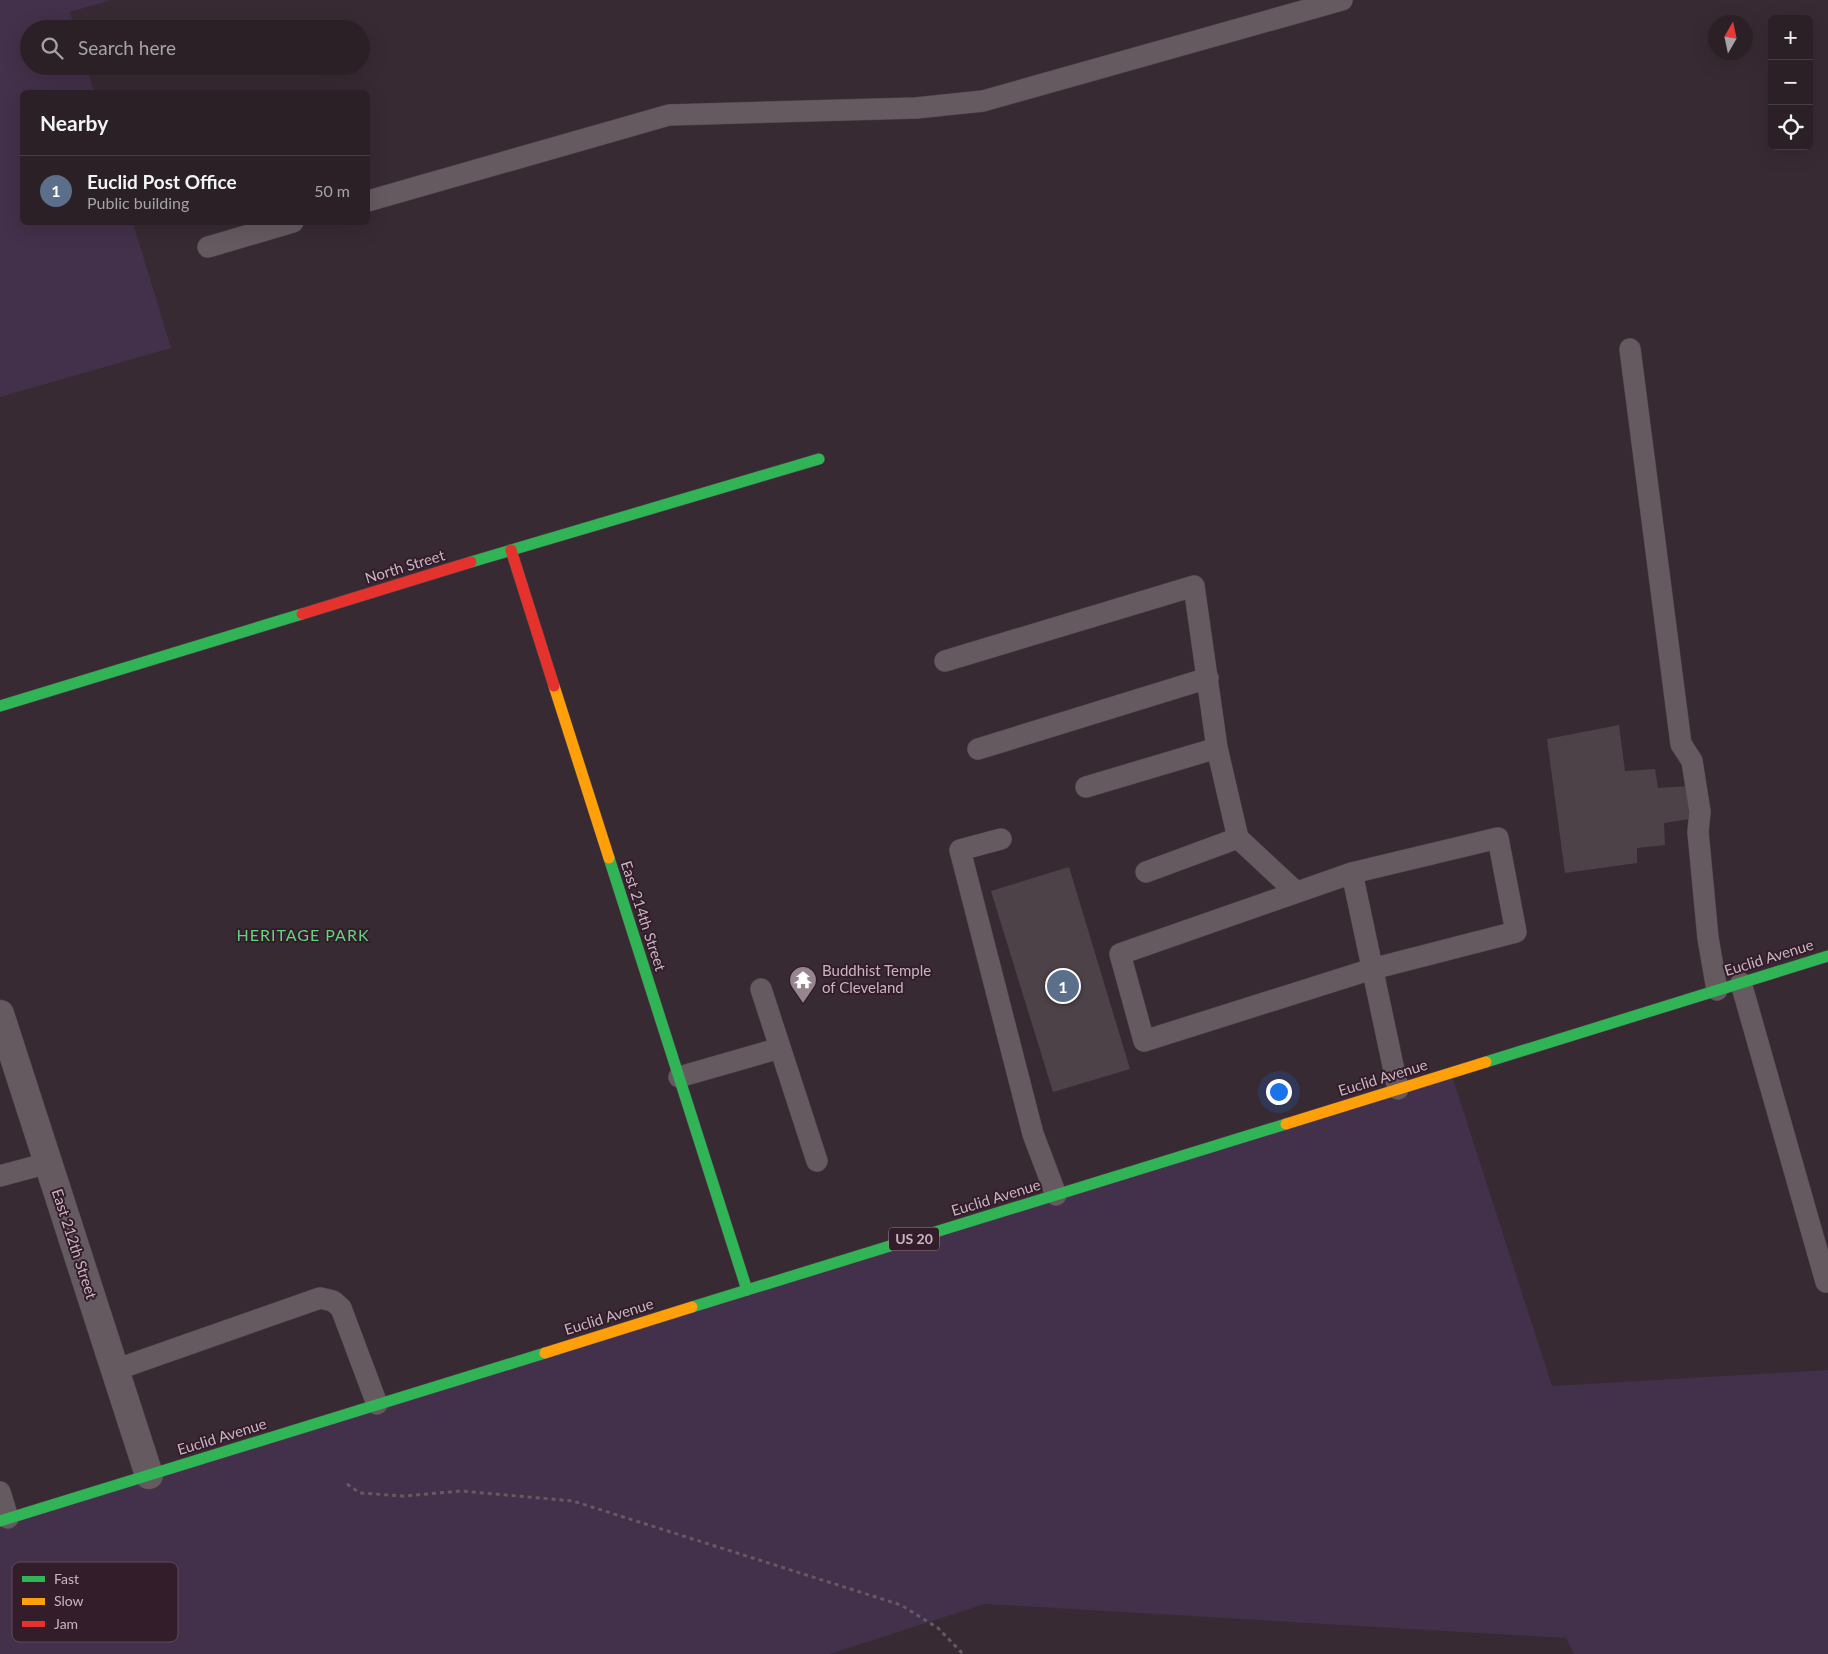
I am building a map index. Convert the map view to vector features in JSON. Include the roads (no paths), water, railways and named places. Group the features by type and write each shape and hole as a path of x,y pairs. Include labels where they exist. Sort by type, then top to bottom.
{"main road":[{"name":"North Street","path":"0,706 511,550 819,459"},
{"name":"East 214th Street","path":"511,550 747,1290"},
{"name":"Euclid Avenue","path":"4,1519 1828,956"}],"street":[{"name":"East 212th Street","path":"0,1014 149,1475"}],"lane":[{"path":"370,200 669,115 916,108 983,101 1342,0"},
{"path":"208,247 283,225"},
{"path":"1630,349 1681,744 1692,761 1700,812 1698,832 1708,938 1717,990"},
{"path":"945,661 1194,586 1217,748 1238,838 1296,892"},
{"path":"978,749 1208,678"},
{"path":"1086,787 1217,748"},
{"path":"1146,872 1238,838"},
{"path":"1498,838 1516,932 1372,969 1144,1041 1120,954 1352,873 1498,838"},
{"path":"1001,839 960,850 1033,1134 1056,1195"},
{"path":"1352,873 1398,1089"},
{"path":"1741,983 1826,1282 1828,1282"},
{"path":"761,989 817,1161"},
{"path":"679,1077 780,1048"},
{"path":"0,1176 48,1163"},
{"path":"115,1370 320,1298 333,1301 341,1308 377,1404"},
{"path":"0,1492 4,1519"}],"place":[{"name":"Euclid Post Office","path":"1063,986"},
{"name":"Buddhist Temple of Cleveland","path":"803,1004"}],"district":[{"name":"HERITAGE PARK","path":"303,935"}]}
